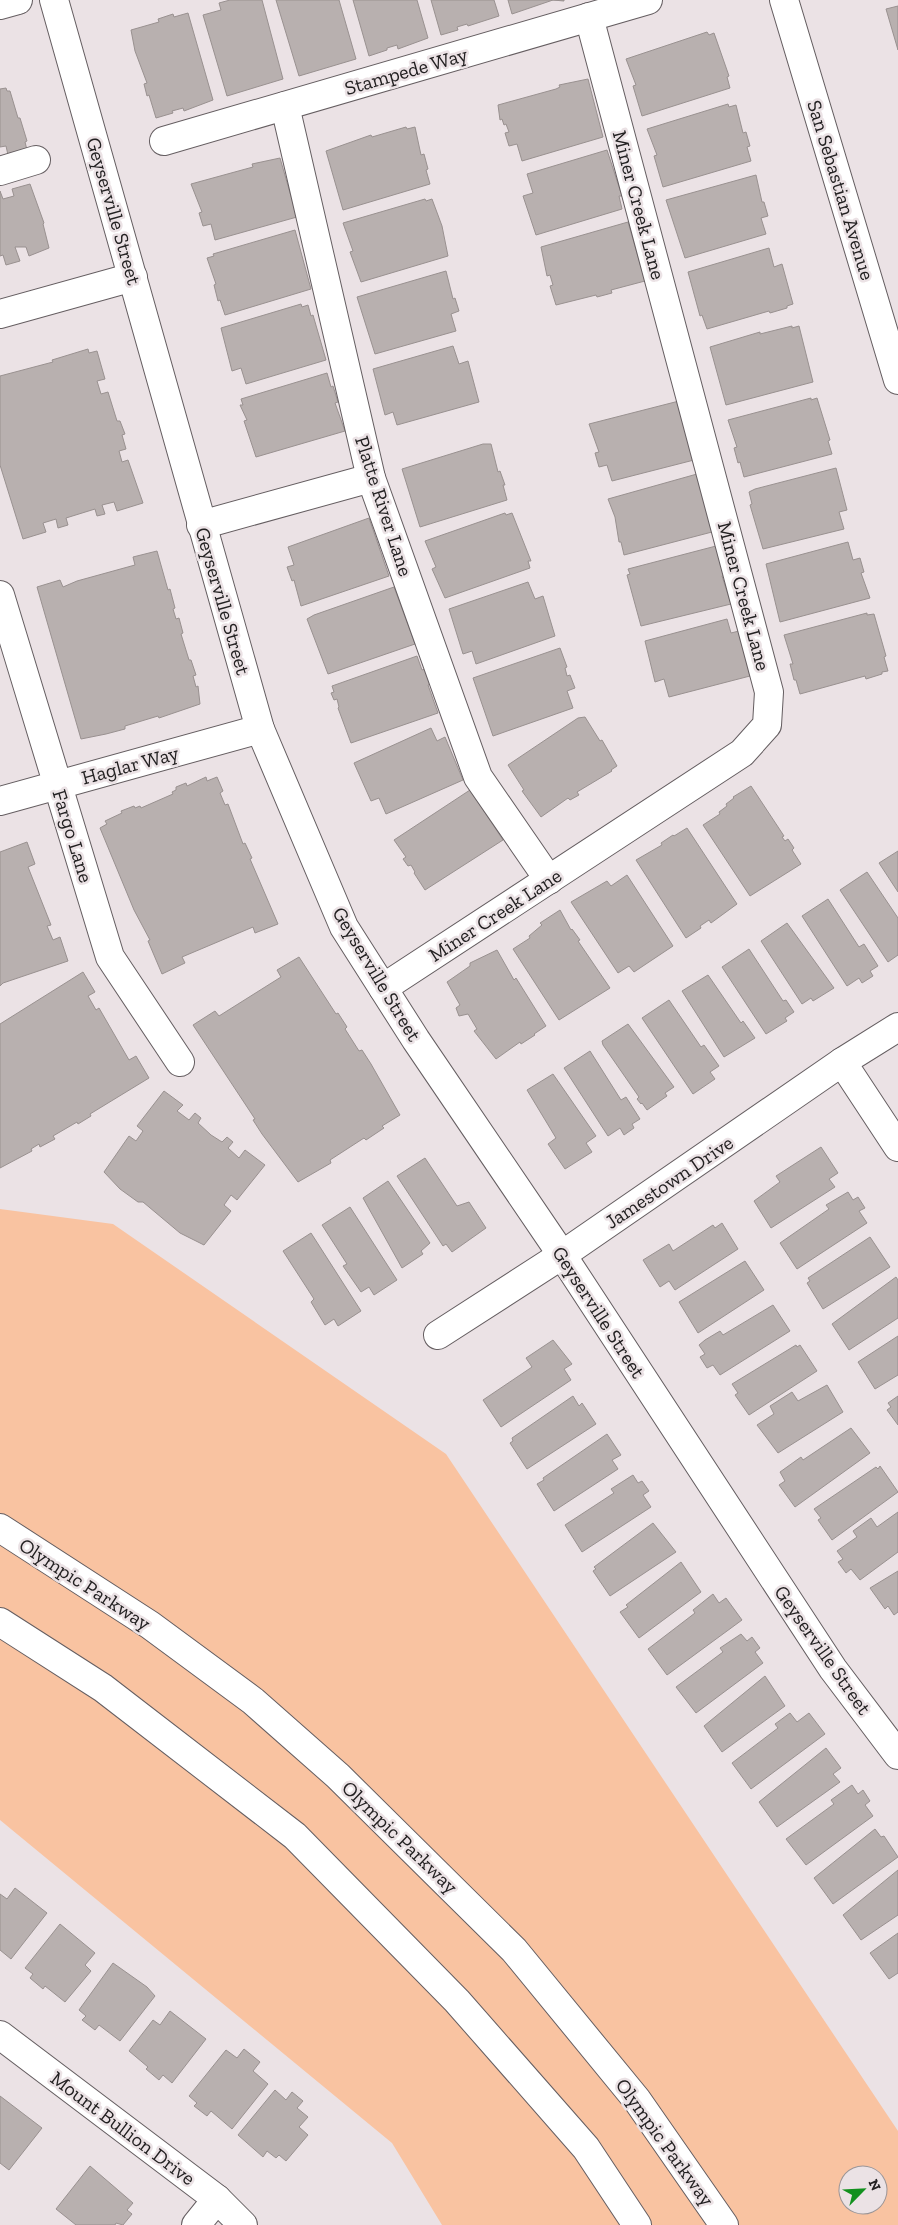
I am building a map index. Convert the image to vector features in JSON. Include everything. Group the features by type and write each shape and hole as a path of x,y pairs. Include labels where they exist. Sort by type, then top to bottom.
{"street":[{"path":"0,5 18,0"},
{"name":"Geyserville Street","path":"54,0 260,728 344,927 562,1255 833,1669 898,1755"},
{"name":"Stampede Way","path":"164,141 648,0"},
{"name":"San Sebastian Avenue","path":"784,0 898,380"},
{"name":"Miner Creek Lane","path":"383,988 742,753 767,725 769,692 589,17"},
{"name":"Platte River Lane","path":"285,106 371,478 478,777 548,880"},
{"path":"0,171 36,160"},
{"path":"0,314 133,277"},
{"path":"201,525 371,478"},
{"name":"Fargo Lane","path":"0,595 110,957 180,1062"},
{"name":"Haglar Way","path":"0,801 260,728"},
{"name":"Jamestown Drive","path":"438,1335 562,1255 842,1062 898,1027"},
{"path":"842,1062 898,1147"},
{"name":"Olympic Parkway","path":"0,1528 150,1625 253,1701 338,1776 514,1950 637,2100 724,2225"},
{"path":"0,1622 103,1688 295,1836 463,2008 586,2148 637,2225"},
{"name":"Mount Bullion Drive","path":"0,2035 218,2199 243,2225"},
{"path":"196,2225 218,2199"}],"shaded area":[{"path":"0,1209 113,1224 446,1454 898,2131 898,2225 442,2225 392,2143 0,1820"}],"building":[{"path":"230,0 262,0 283,79 227,96 203,15 221,10 219,3"},
{"path":"276,0 339,0 356,59 299,76"},
{"path":"353,0 417,0 428,38 398,49 397,45 387,48 387,50 369,56"},
{"path":"431,0 494,0 499,16 468,26 467,24 457,27 458,30 441,35"},
{"path":"508,0 553,0 512,14"},
{"path":"898,6 898,50 886,9"},
{"path":"188,13 213,100 184,111 183,108 172,111 173,113 156,118 149,95 147,96 144,84 147,83 135,51 131,30 159,22 158,19 173,14 174,17"},
{"path":"707,32 709,35 714,33 729,76 727,77 730,88 642,116 633,86 636,85 626,59"},
{"path":"588,79 603,137 522,161 517,144 509,146 505,133 509,132 506,124 504,125 502,119 500,120 498,105 556,89 560,87 559,85"},
{"path":"6,88 7,91 10,91 27,141 25,142 27,150 8,155 6,146 0,147 0,89"},
{"path":"728,104 729,107 736,105 743,133 746,132 750,146 747,147 751,161 663,187 654,156 657,155 647,129"},
{"path":"406,127 407,129 415,127 421,155 424,154 428,169 426,170 430,184 343,210 326,151 371,135 372,137"},
{"path":"607,150 622,196 619,196 622,209 536,235 523,196 533,193 527,174"},
{"path":"280,158 297,217 215,240 211,224 203,226 199,213 202,212 191,184 253,167 252,164"},
{"path":"756,175 762,202 764,202 768,216 761,218 766,234 685,258 666,200"},
{"path":"30,184 44,223 49,248 29,256 26,247 15,247 20,261 6,265 3,255 0,256 0,191 3,199 14,196 12,189"},
{"path":"425,199 426,201 432,199 442,226 448,256 361,282 350,252 353,251 343,223"},
{"path":"628,222 645,281 611,290 612,293 556,305 550,286 553,285 550,275 547,276 541,247"},
{"path":"295,230 311,289 225,315 220,300 218,301 214,285 216,284 207,258 214,256 213,254"},
{"path":"769,248 774,267 782,264 793,304 787,306 787,308 770,313 769,311 707,329 702,315 700,316 688,272"},
{"path":"446,271 453,299 455,298 459,311 451,314 456,331 375,354 357,297"},
{"path":"301,304 302,307 308,305 311,316 313,315 326,360 246,384 241,368 232,371 221,328"},
{"path":"792,326 792,328 799,326 813,382 726,405 710,347 760,332 760,334"},
{"path":"453,346 459,364 468,361 479,402 397,425 393,412 385,415 373,369"},
{"path":"88,349 89,353 97,351 105,379 97,381 101,394 108,392 117,421 120,421 125,434 122,435 126,449 119,451 122,462 128,460 143,503 117,511 114,502 102,505 105,514 97,516 95,509 66,518 68,525 58,528 56,519 43,523 46,532 23,539 0,465 0,376 53,362 52,360"},
{"path":"327,373 338,402 335,403 345,431 256,457 244,421 247,420 240,405 243,405 241,399"},
{"path":"811,398 811,400 817,398 830,440 828,441 832,454 744,477 740,462 738,463 734,448 737,447 728,420"},
{"path":"679,401 694,460 612,481 607,465 599,467 595,453 599,452 589,424"},
{"path":"483,444 491,444 498,472 500,471 505,485 503,485 507,500 420,527 402,469"},
{"path":"836,468 847,510 839,512 844,529 763,549 750,505 752,504 749,492"},
{"path":"697,474 712,532 624,555 621,542 619,542 615,517 608,499"},
{"path":"505,513 506,515 512,513 531,561 528,561 530,568 445,598 432,569 436,567 425,541"},
{"path":"369,518 389,576 301,606 294,580 292,581 287,567 294,565 288,547"},
{"path":"848,542 853,560 860,558 864,572 861,573 870,598 780,622 766,564"},
{"path":"716,546 726,575 722,576 731,604 641,626 627,575 630,574 628,569"},
{"path":"157,551 168,590 170,589 176,619 179,618 183,633 181,634 196,675 193,676 196,687 198,686 200,704 159,718 158,716 125,726 125,729 81,739 37,587 60,580 63,587 77,581 135,565 133,557"},
{"path":"528,582 535,599 543,596 555,636 476,664 472,651 463,654 449,609"},
{"path":"394,587 415,644 328,674 307,619"},
{"path":"867,613 867,615 874,614 886,656 884,657 888,671 866,679 865,676 800,694 796,680 794,680 790,664 793,664 784,635"},
{"path":"727,619 731,633 739,631 750,676 669,697 664,679 655,682 645,641"},
{"path":"560,648 567,667 565,668 567,676 570,675 575,688 567,691 573,708 493,736 473,678"},
{"path":"417,656 422,670 425,669 430,684 428,685 438,713 351,743 338,708 337,699 334,700 331,693 334,692 332,686"},
{"path":"585,717 600,741 602,740 617,766 577,792 579,795 570,800 568,798 541,817 522,791 524,790 508,765 578,718"},
{"path":"431,728 437,741 445,737 463,780 386,814 379,798 371,801 354,763"},
{"path":"206,777 207,781 217,777 223,791 220,793 225,805 228,804 243,844 245,843 252,858 250,859 278,924 255,933 253,927 182,957 185,963 162,974 148,941 150,940 134,910 100,828 107,824 105,821 122,813 121,811 134,806 135,808 140,806 141,808 173,794 172,792 176,790 176,787 186,783 187,786"},
{"path":"751,786 784,836 782,837 785,841 788,839 794,848 792,850 801,864 750,896 703,825 720,814 719,812 727,806 726,804 733,797"},
{"path":"470,790 503,840 425,890 411,865 408,866 403,859 406,857 394,840"},
{"path":"687,828 737,904 711,923 709,920 700,926 701,928 686,938 636,860 662,845 661,843 673,835"},
{"path":"27,842 35,864 28,867 51,925 47,926 53,940 60,937 68,961 3,983 0,986 0,852"},
{"path":"898,851 898,892 879,863"},
{"path":"867,872 898,918 898,955 888,962 840,890"},
{"path":"627,875 673,946 634,972 629,966 618,973 571,902 607,881 611,886"},
{"path":"828,899 859,947 864,944 878,966 870,971 873,976 862,983 859,978 847,986 802,916"},
{"path":"560,910 571,930 580,940 578,941 610,988 559,1020 513,949 530,938 529,936 542,925 540,923"},
{"path":"787,923 834,988 813,1001 811,998 802,1004 761,941"},
{"path":"749,949 783,1001 786,1000 794,1012 785,1018 787,1021 766,1034 722,967"},
{"path":"497,950 514,980 516,978 546,1026 496,1059 474,1031 477,1029 468,1014 459,1016 456,1008 460,1005 447,982 470,966 470,963"},
{"path":"299,957 336,1014 338,1013 347,1027 345,1029 359,1051 362,1050 371,1064 400,1115 382,1126 384,1128 366,1140 364,1138 330,1160 331,1163 298,1182 262,1134 253,1120 255,1119 193,1025 215,1011 219,1016 281,977 277,970"},
{"path":"83,972 95,992 88,996 96,1010 99,1008 129,1060 136,1056 149,1078 90,1114 91,1116 78,1124 77,1122 53,1136 55,1139 40,1147 39,1144 31,1149 32,1151 0,1168 0,1024"},
{"path":"708,975 741,1023 743,1021 755,1038 724,1057 682,991"},
{"path":"669,1000 701,1047 704,1045 719,1066 710,1072 715,1079 693,1094 642,1018"},
{"path":"628,1024 674,1087 665,1093 667,1096 647,1110 637,1099 639,1097 602,1041"},
{"path":"590,1051 621,1100 626,1097 640,1119 632,1124 634,1128 624,1135 620,1128 608,1136 564,1068"},
{"path":"553,1074 596,1136 586,1143 592,1152 565,1169 548,1144 556,1138 527,1090"},
{"path":"164,1091 183,1105 177,1111 189,1120 195,1113 201,1118 198,1123 211,1135 222,1142 227,1137 233,1142 228,1148 239,1158 245,1150 265,1165 237,1200 231,1195 224,1205 231,1211 204,1245 180,1233 143,1202 138,1202 120,1189 104,1172 129,1136 136,1141 143,1131 137,1126"},
{"path":"821,1147 838,1173 829,1179 835,1187 771,1228 754,1201 780,1182 776,1176"},
{"path":"425,1158 457,1206 469,1202 486,1228 452,1252 446,1244 443,1246 397,1176"},
{"path":"388,1181 430,1243 421,1251 423,1254 402,1268 363,1198"},
{"path":"848,1192 853,1200 858,1197 865,1208 859,1211 867,1223 797,1269 780,1243 829,1209 826,1205"},
{"path":"350,1207 397,1280 374,1295 369,1287 361,1292 343,1266 347,1264 322,1225"},
{"path":"722,1223 738,1249 675,1290 669,1281 660,1287 643,1260 669,1244 673,1251 713,1225 715,1228"},
{"path":"311,1233 361,1311 338,1326 334,1319 325,1325 311,1302 314,1299 283,1251"},
{"path":"870,1237 890,1267 823,1309 807,1283 810,1281 808,1278"},
{"path":"745,1261 764,1290 698,1333 679,1302"},
{"path":"896,1277 898,1280 898,1318 849,1350 832,1324"},
{"path":"773,1305 790,1331 720,1375 713,1365 707,1368 700,1357 705,1354 699,1345 720,1331 723,1335"},
{"path":"898,1336 898,1375 875,1389 858,1362"},
{"path":"553,1340 572,1364 564,1369 571,1380 501,1427 483,1400 532,1367 526,1358"},
{"path":"796,1345 797,1347 800,1345 817,1371 749,1415 735,1395 738,1393 732,1384"},
{"path":"827,1385 843,1412 778,1453 757,1425 774,1414 770,1406 792,1392 798,1401"},
{"path":"573,1396 579,1406 582,1403 596,1424 527,1469 510,1443 513,1441 512,1438"},
{"path":"898,1396 898,1425 887,1410 891,1407 888,1403"},
{"path":"851,1428 870,1453 795,1507 779,1485 785,1481 780,1472 801,1457 803,1460"},
{"path":"607,1434 621,1455 612,1460 618,1469 554,1511 537,1484"},
{"path":"880,1466 898,1492 832,1540 818,1520 821,1518 814,1509"},
{"path":"633,1475 638,1483 642,1481 649,1491 643,1495 651,1507 582,1552 565,1525 614,1493 611,1489"},
{"path":"898,1512 898,1552 860,1580 851,1569 846,1573 838,1562 843,1559 837,1551 857,1537 853,1531 871,1518 877,1527"},
{"path":"653,1523 676,1552 610,1596 593,1571 596,1569 594,1567"},
{"path":"681,1562 701,1592 639,1638 620,1612 628,1607 626,1605"},
{"path":"898,1571 898,1612 894,1615 888,1606 885,1609 870,1588"},
{"path":"713,1594 719,1603 726,1598 742,1620 667,1675 648,1649 695,1613 693,1610"},
{"path":"741,1634 747,1641 752,1637 760,1648 755,1652 763,1663 696,1713 676,1687 723,1652 720,1648"},
{"path":"765,1676 785,1706 722,1752 704,1726"},
{"path":"790,1713 797,1722 809,1713 825,1734 751,1789 732,1763 778,1728 775,1724"},
{"path":"826,1748 841,1768 833,1774 840,1782 777,1827 759,1802"},
{"path":"852,1785 858,1794 863,1790 870,1801 865,1805 873,1816 806,1865 786,1839 834,1804 831,1800"},
{"path":"875,1829 881,1837 884,1836 898,1857 833,1904 814,1878"},
{"path":"898,1870 898,1915 861,1940 843,1915"},
{"path":"15,1888 47,1913 11,1959 0,1950 0,1894 7,1899"},
{"path":"60,1924 95,1953 85,1965 91,1971 65,2002 45,1986 43,1989 30,1978 33,1974 25,1968"},
{"path":"898,1933 898,1973 889,1979 870,1953"},
{"path":"113,1963 147,1987 155,1996 120,2041 99,2025 95,2030 82,2020 86,2016 79,2010"},
{"path":"170,2011 206,2039 172,2083 163,2075 159,2080 146,2069 148,2067 129,2051 153,2020 160,2025"},
{"path":"244,2049 260,2062 253,2071 268,2084 232,2129 211,2111 207,2116 194,2106 197,2103 189,2096 226,2050 237,2058"},
{"path":"275,2090 286,2100 292,2092 303,2101 297,2108 308,2117 299,2127 308,2135 286,2161 279,2155 276,2158 267,2151 263,2157 238,2135"},
{"path":"0,2096 42,2128 9,2170 0,2163"},
{"path":"90,2166 133,2203 127,2210 132,2214 123,2225 116,2223 115,2225 76,2225 56,2209"}]}
